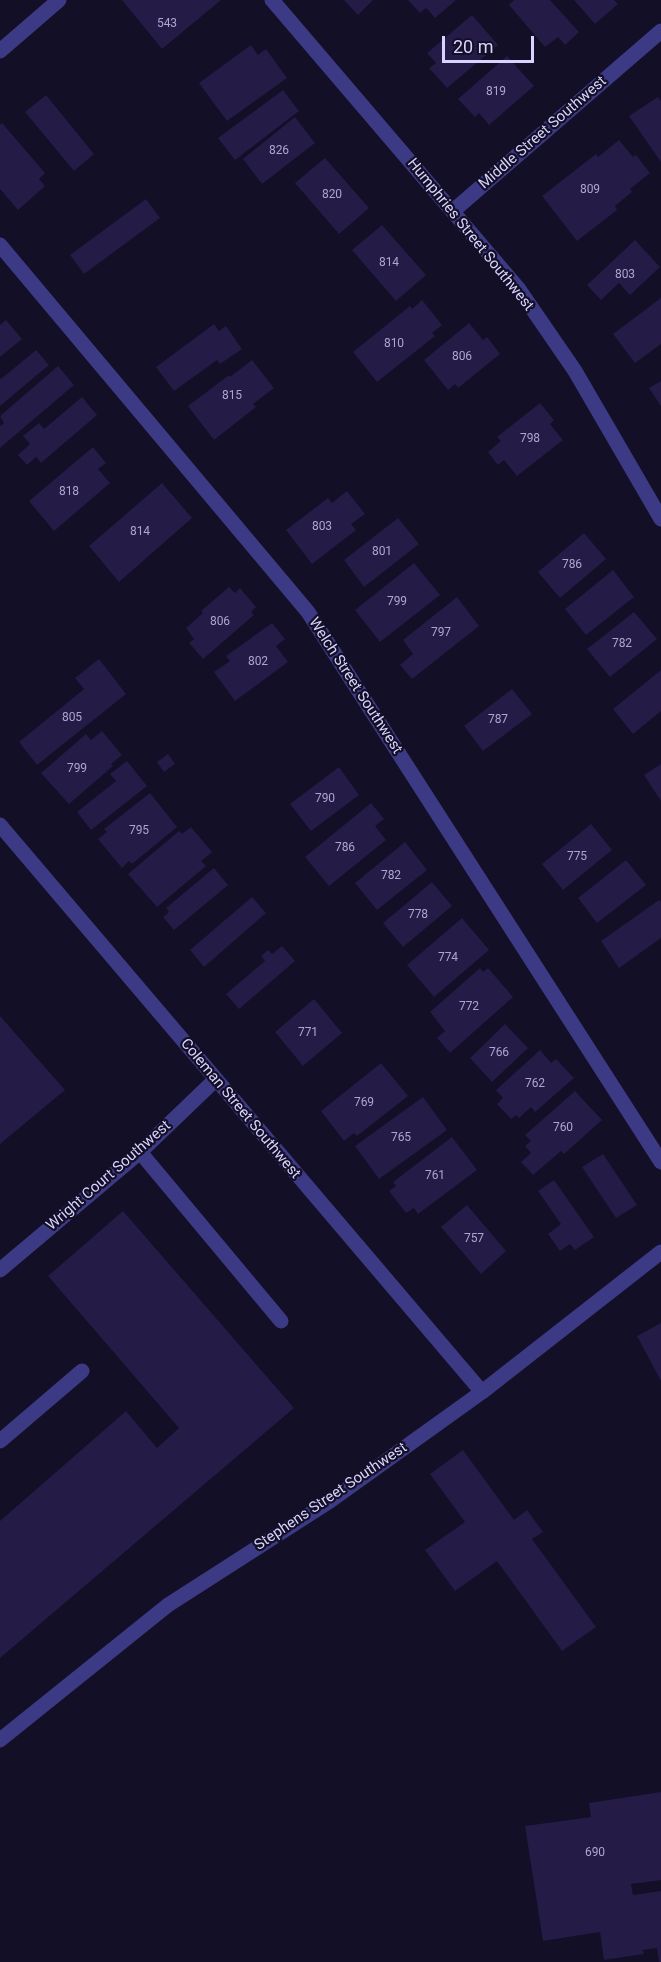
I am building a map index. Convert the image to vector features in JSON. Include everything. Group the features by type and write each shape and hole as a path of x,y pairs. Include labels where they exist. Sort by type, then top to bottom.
{"street":[{"path":"0,51 59,0"},
{"name":"Humphries Street Southwest","path":"272,0 518,288 575,371 661,519"},
{"name":"Middle Street Southwest","path":"453,211 661,31"},
{"name":"Welch Street Southwest","path":"0,245 308,612 661,1162"},
{"name":"Coleman Street Southwest","path":"0,825 482,1392"},
{"name":"Wright Court Southwest","path":"0,1270 140,1152 215,1080"},
{"path":"140,1152 281,1321"},
{"name":"Stephens Street Southwest","path":"0,1740 168,1605 330,1501 482,1392 661,1252"},
{"path":"0,1441 82,1371"}],"building":[{"path":"122,0 221,0 162,49"},
{"path":"344,0 373,0 358,15"},
{"path":"408,0 456,0 435,18 426,8 420,13"},
{"path":"514,0 550,0 579,32 565,45 558,37 545,47 509,5"},
{"path":"574,0 614,0 618,4 595,24"},
{"path":"472,15 498,45 447,88 429,68 436,63 427,53"},
{"path":"251,45 258,55 266,49 287,78 227,121 199,83"},
{"path":"507,56 534,86 489,125 479,113 475,117 458,99"},
{"path":"283,90 299,111 235,160 218,138"},
{"path":"46,95 94,154 74,171 25,112"},
{"path":"658,97 661,101 661,162 629,116"},
{"path":"295,117 315,143 262,184 243,159"},
{"path":"2,123 45,173 39,179 45,186 18,210 0,189 0,125"},
{"path":"619,140 633,157 636,155 650,173 630,189 632,192 615,206 617,210 577,241 542,196 596,154 598,157"},
{"path":"325,158 369,208 339,234 295,183"},
{"path":"146,199 160,218 84,274 70,255"},
{"path":"382,225 426,275 396,301 352,250"},
{"path":"635,240 660,267 630,295 619,283 601,300 587,285"},
{"path":"661,298 661,344 635,363 613,334"},
{"path":"422,300 442,325 432,333 435,336 377,382 353,352 410,306 412,309"},
{"path":"6,320 22,339 0,357 0,325"},
{"path":"469,323 483,340 487,337 500,354 458,388 455,384 448,390 424,360"},
{"path":"214,324 219,331 226,326 242,349 220,364 217,360 174,391 156,367"},
{"path":"36,350 49,365 0,406 0,378"},
{"path":"252,360 274,388 253,404 256,407 214,440 188,406"},
{"path":"58,366 74,385 0,448 0,426 4,423 0,416"},
{"path":"661,381 661,406 649,388"},
{"path":"82,397 97,415 41,463 36,457 27,465 18,455 30,444 23,436 39,423 44,429"},
{"path":"540,403 554,420 550,424 563,440 517,476 504,460 498,465 488,452 501,441 497,437"},
{"path":"93,447 106,463 98,469 110,483 54,531 29,501"},
{"path":"162,483 192,518 119,582 89,546"},
{"path":"347,491 365,514 351,524 356,530 312,564 286,530 328,498 332,503"},
{"path":"398,518 419,544 364,587 344,560"},
{"path":"584,533 606,559 560,598 538,572"},
{"path":"414,563 440,595 380,642 355,610"},
{"path":"613,570 634,597 586,635 565,609"},
{"path":"229,587 235,593 240,588 256,607 251,612 254,615 203,659 189,643 194,639 186,628 203,613 201,611"},
{"path":"457,597 479,626 412,679 400,665 413,654 403,640"},
{"path":"634,612 657,639 610,677 587,649"},
{"path":"272,623 285,639 276,646 288,662 235,701 214,672 230,661 226,656"},
{"path":"99,659 126,694 37,765 19,742 84,689 75,678"},
{"path":"661,670 661,711 633,734 613,709"},
{"path":"512,689 532,714 483,751 464,726"},
{"path":"102,731 122,755 111,764 113,766 69,804 41,773 86,734 91,740"},
{"path":"168,754 175,764 164,772 157,762"},
{"path":"127,761 147,786 91,830 77,812 116,781 110,774"},
{"path":"661,764 661,801 644,775"},
{"path":"339,767 359,795 311,831 290,804"},
{"path":"150,793 177,827 132,864 129,861 122,868 98,839 107,832 104,829"},
{"path":"371,803 384,819 375,826 386,840 329,886 305,857"},
{"path":"591,824 612,850 563,890 542,864"},
{"path":"191,827 212,852 201,861 206,866 157,907 128,874 179,831 182,834"},
{"path":"405,842 427,870 377,910 355,883"},
{"path":"626,860 646,885 597,923 578,898"},
{"path":"214,868 228,885 174,930 163,917 169,912 166,908"},
{"path":"432,882 452,906 403,947 383,923"},
{"path":"252,897 266,913 204,967 190,950"},
{"path":"659,900 661,902 661,938 619,968 601,941"},
{"path":"462,918 489,950 434,997 407,965"},
{"path":"282,946 295,961 239,1009 226,994 265,961 261,956 268,950 272,954"},
{"path":"480,968 483,972 488,968 513,997 450,1053 437,1038 445,1031 430,1012"},
{"path":"314,999 342,1033 303,1066 275,1032"},
{"path":"0,1016 65,1090 0,1144"},
{"path":"505,1024 528,1048 492,1082 470,1058"},
{"path":"540,1050 551,1063 556,1059 574,1078 535,1112 531,1107 519,1118 516,1115 511,1119 497,1104 503,1098 496,1090"},
{"path":"381,1063 408,1096 357,1136 354,1133 344,1141 321,1111"},
{"path":"575,1091 602,1120 564,1154 561,1151 533,1175 521,1162 531,1153 525,1146 531,1141 525,1135"},
{"path":"423,1097 447,1130 379,1179 355,1146"},
{"path":"452,1137 477,1170 418,1214 414,1208 406,1213 389,1191 396,1186 393,1182"},
{"path":"603,1154 637,1205 616,1218 582,1167"},
{"path":"554,1180 594,1237 575,1250 570,1244 560,1251 548,1234 561,1224 538,1191"},
{"path":"467,1205 506,1251 481,1274 441,1227"},
{"path":"123,1211 294,1408 0,1658 0,1521 126,1411 157,1448 179,1428 48,1276"},
{"path":"661,1323 661,1381 637,1336"},
{"path":"463,1450 514,1520 527,1510 543,1532 532,1539 596,1627 562,1651 497,1561 455,1591 425,1550 465,1522 430,1474"},
{"path":"661,1792 661,1880 631,1884 633,1895 661,1891 661,1962 659,1962 657,1948 643,1950 644,1954 604,1960 600,1932 543,1941 525,1826 591,1817 589,1803"}]}
